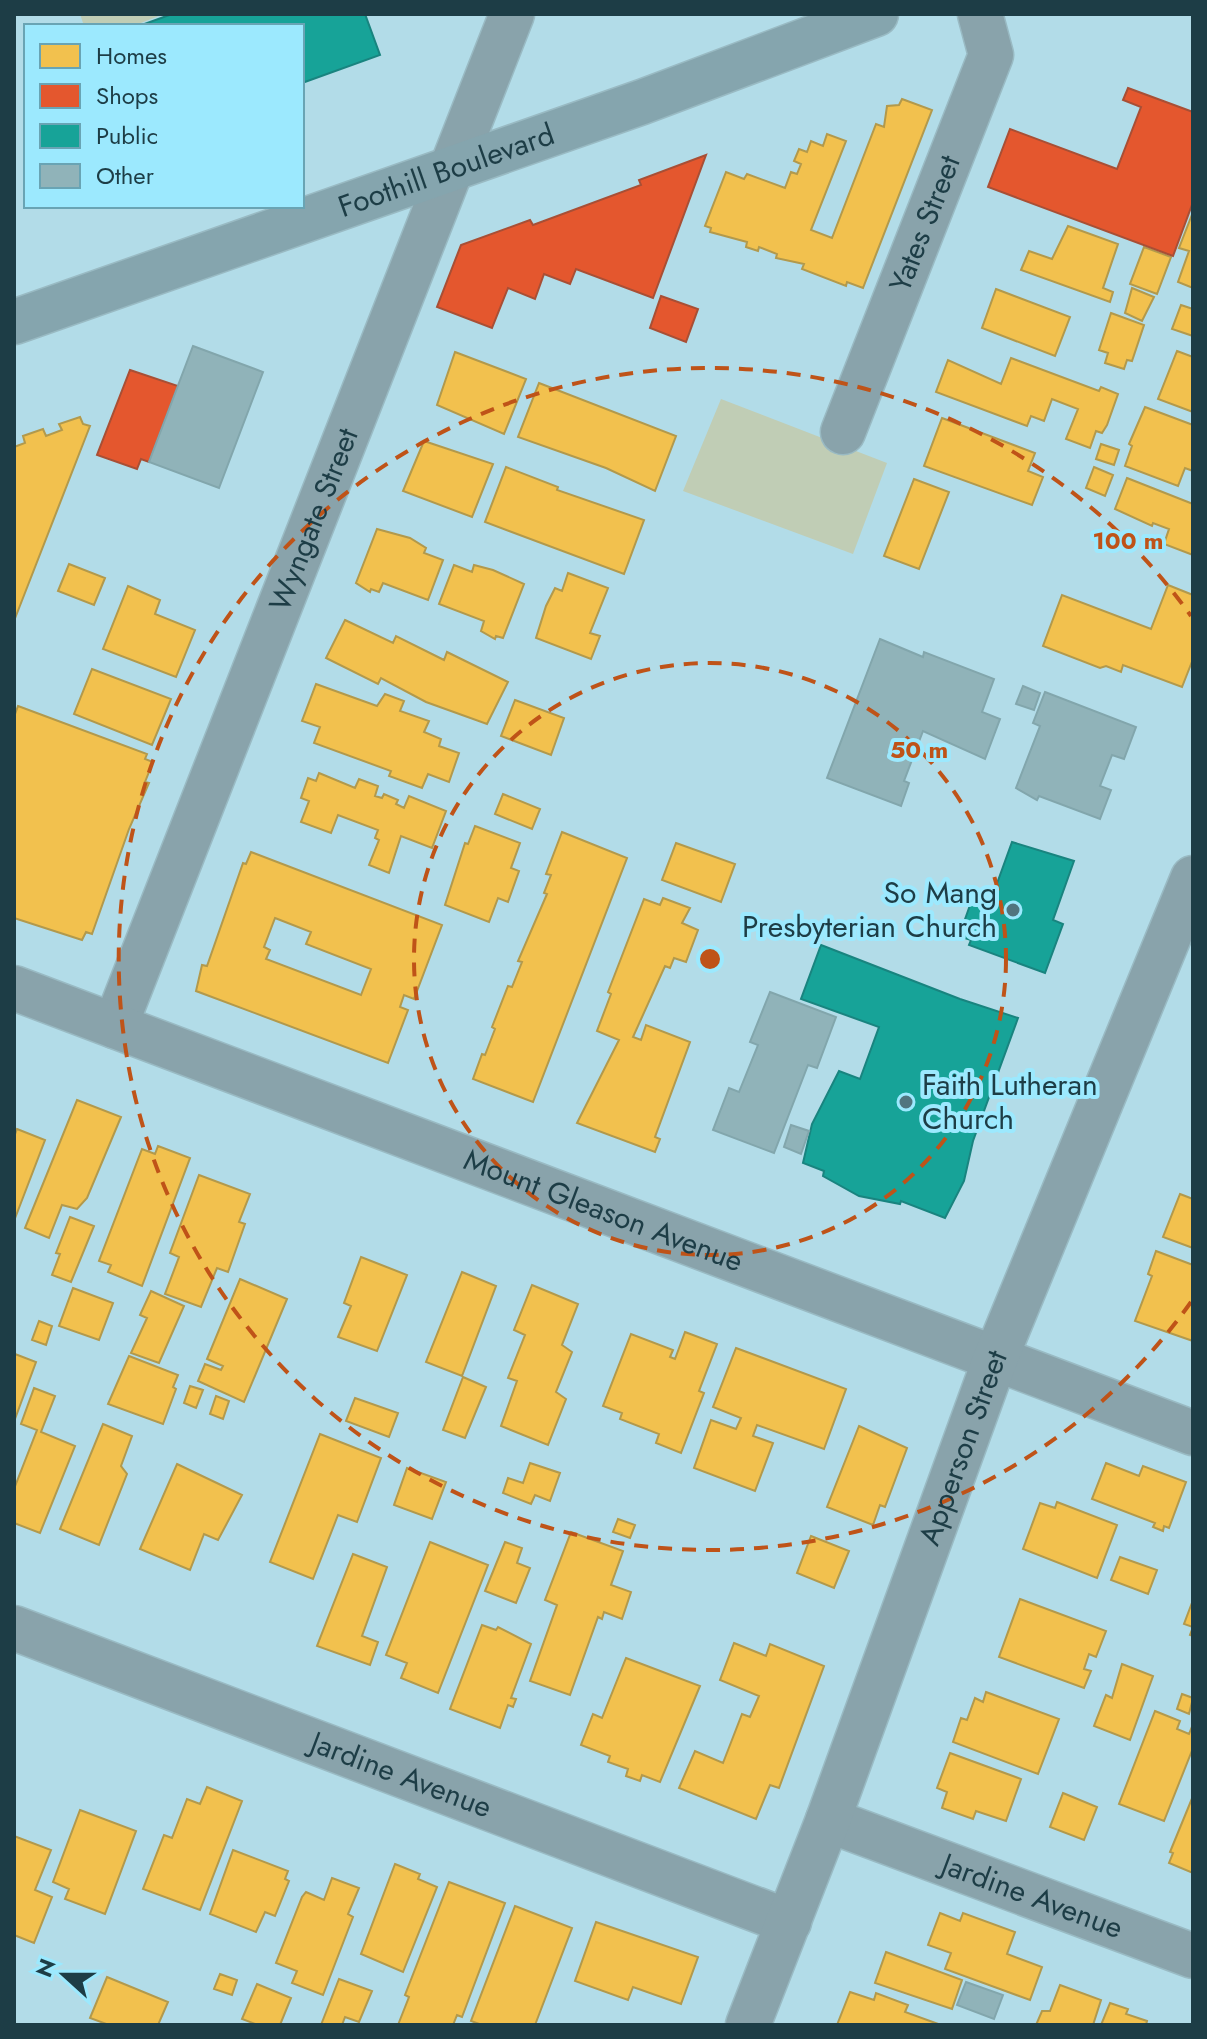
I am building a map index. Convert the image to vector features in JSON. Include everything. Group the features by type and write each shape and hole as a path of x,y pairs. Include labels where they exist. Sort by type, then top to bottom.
{"main road":[{"name":"Foothill Boulevard","path":"14,322 642,102 876,14"}],"street":[{"name":"Wyngate Street","path":"115,1026 512,14"},
{"name":"Yates Street","path":"843,432 991,55 980,14"},
{"name":"Apperson Street","path":"748,2025 828,1820 996,1357 1193,878"},
{"name":"Mount Gleason Avenue","path":"14,988 1193,1433"},
{"name":"Jardine Avenue","path":"14,1628 789,1922"},
{"name":"Jardine Avenue","path":"828,1820 1193,1956"}],"green space":[{"path":"80,14 164,14 138,24 83,24"},
{"path":"721,399 887,463 853,554 683,491"}],"building: Homes":[{"path":"902,99 932,110 863,288 847,282 846,286 802,269 804,264 776,258 777,254 759,247 758,251 746,247 747,242 710,232 711,228 705,226 726,172 744,179 747,174 785,188 791,172 797,174 801,164 794,161 799,149 807,152 811,141 823,146 827,134 846,141 811,230 832,238 876,124 884,127 887,106 899,105"},
{"path":"1193,212 1193,288 1178,282 1189,251 1179,248"},
{"path":"1068,226 1118,244 1103,288 1113,292 1110,302 1021,270 1029,251 1052,259"},
{"path":"1144,247 1171,257 1157,294 1130,284"},
{"path":"1132,288 1154,297 1142,321 1125,313"},
{"path":"996,289 1070,317 1055,356 982,328"},
{"path":"1181,305 1193,309 1193,336 1172,329"},
{"path":"1111,313 1144,325 1132,361 1127,360 1124,369 1105,363 1108,353 1099,350"},
{"path":"1177,351 1193,357 1193,412 1158,399"},
{"path":"455,352 526,379 504,434 437,405"},
{"path":"1011,358 1099,391 1101,387 1118,394 1107,425 1102,433 1096,431 1090,448 1066,439 1078,409 1052,399 1044,421 1031,416 1027,426 936,392 948,360 1001,384"},
{"path":"539,383 676,436 655,491 606,468 518,437"},
{"path":"1145,407 1193,425 1193,471 1185,468 1178,486 1125,466 1132,446 1129,444"},
{"path":"80,417 83,424 90,426 14,621 14,447 25,443 23,436 43,429 46,436 62,430 59,424"},
{"path":"942,418 1035,453 1028,471 1043,477 1032,505 924,466"},
{"path":"424,441 493,464 472,517 403,491"},
{"path":"1101,444 1119,450 1114,465 1096,459"},
{"path":"506,467 558,487 557,490 644,520 624,574 485,522"},
{"path":"1094,467 1113,475 1105,496 1086,488"},
{"path":"1127,478 1193,504 1193,555 1164,544 1169,529 1153,523 1152,526 1115,509"},
{"path":"914,479 949,492 919,569 884,556"},
{"path":"377,529 410,538 426,548 424,553 443,560 428,600 383,583 379,592 371,589 370,592 356,583"},
{"path":"69,564 105,578 94,605 58,591"},
{"path":"454,565 472,572 474,565 493,570 524,584 503,638 496,636 495,639 481,631 484,621 439,604"},
{"path":"568,573 608,588 590,633 600,636 591,659 536,638 546,606 555,588 562,591"},
{"path":"1168,585 1193,595 1193,659 1182,687 1123,665 1121,672 1106,666 1100,668 1043,646 1062,595 1151,629"},
{"path":"128,586 160,600 155,614 195,630 176,677 103,649"},
{"path":"345,620 393,643 396,636 444,660 447,652 508,682 487,724 426,702 381,678 378,684 326,658"},
{"path":"92,669 171,699 152,745 74,714"},
{"path":"316,684 377,706 385,694 404,701 400,711 429,721 424,732 441,739 439,746 459,753 449,782 428,774 422,788 389,776 391,771 314,743 320,727 302,721"},
{"path":"515,700 564,718 551,755 501,736"},
{"path":"18,706 147,754 145,759 153,762 145,782 149,783 129,829 92,934 86,932 82,940 14,918 14,717"},
{"path":"319,773 355,788 359,779 378,786 375,796 382,798 384,794 398,800 396,804 404,808 409,796 446,811 432,848 401,836 389,873 369,865 379,840 375,838 378,830 338,815 331,833 301,822 309,801 301,798 308,778 316,781"},
{"path":"503,794 540,809 532,829 495,814"},
{"path":"475,826 520,843 511,868 519,871 508,902 498,898 489,922 445,905 465,843 468,844"},
{"path":"562,832 627,858 533,1102 473,1079 547,894 544,893 551,875 546,874"},
{"path":"676,843 735,864 721,902 662,880"},
{"path":"251,852 442,925 414,999 404,995 400,1007 408,1010 388,1063 196,991 202,965 207,966 243,863 246,864","holes":["275,918 311,932 306,944 371,969 361,995 266,959 270,950 264,947"]},
{"path":"663,898 690,908 682,923 698,930 686,962 674,958 670,968 665,966 633,1037 641,1040 646,1025 690,1042 655,1137 660,1139 655,1152 577,1123 619,1040 597,1031 611,994 608,992 644,899 660,905"},
{"path":"77,1100 121,1117 87,1198 77,1209 62,1205 49,1238 25,1228"},
{"path":"17,1129 45,1140 14,1221 14,1137"},
{"path":"158,1146 190,1158 142,1286 108,1272 111,1265 99,1261 142,1149 155,1154"},
{"path":"199,1175 250,1194 239,1222 245,1224 228,1272 217,1268 201,1307 165,1294 179,1257 170,1253"},
{"path":"1180,1194 1193,1199 1193,1248 1163,1237"},
{"path":"70,1217 94,1226 71,1282 52,1275 60,1254 56,1253"},
{"path":"1156,1251 1193,1265 1193,1341 1135,1321 1152,1276 1148,1274"},
{"path":"361,1257 407,1275 377,1351 338,1337 351,1306 344,1303"},
{"path":"462,1272 496,1286 462,1376 426,1362"},
{"path":"240,1279 287,1299 244,1402 198,1381 205,1364 221,1370 223,1366 207,1359"},
{"path":"532,1285 578,1304 562,1345 572,1352 556,1392 566,1399 548,1445 501,1426 517,1381 508,1378 525,1335 514,1330"},
{"path":"73,1288 113,1303 99,1340 59,1326"},
{"path":"151,1291 184,1306 159,1363 131,1353 147,1318 140,1315"},
{"path":"39,1321 52,1326 46,1345 32,1340"},
{"path":"685,1332 717,1344 699,1391 704,1393 681,1453 656,1443 659,1434 620,1419 622,1413 603,1406 631,1334 673,1350 670,1357 675,1359"},
{"path":"736,1348 846,1389 824,1449 757,1425 753,1436 773,1443 755,1491 694,1468 711,1420 736,1429 741,1418 713,1407"},
{"path":"14,1356 36,1362 15,1419"},
{"path":"129,1356 178,1375 163,1424 108,1404"},
{"path":"463,1377 486,1387 465,1438 443,1430"},
{"path":"190,1386 203,1390 196,1408 184,1403"},
{"path":"34,1388 55,1396 41,1432 75,1446 40,1533 14,1523 14,1489 37,1430 21,1424"},
{"path":"216,1396 229,1401 223,1419 210,1414"},
{"path":"355,1398 398,1413 389,1437 346,1421"},
{"path":"103,1424 132,1436 121,1466 127,1474 99,1545 60,1529"},
{"path":"859,1426 907,1448 885,1507 880,1505 873,1525 827,1507"},
{"path":"320,1434 381,1458 357,1522 338,1515 313,1579 270,1562"},
{"path":"530,1463 560,1473 550,1501 535,1495 531,1504 503,1493 508,1478 523,1483"},
{"path":"1106,1463 1139,1476 1143,1466 1186,1482 1169,1528 1164,1526 1163,1531 1153,1527 1155,1523 1092,1499"},
{"path":"177,1464 242,1495 218,1540 204,1534 190,1570 140,1549"},
{"path":"407,1468 446,1482 432,1519 394,1505"},
{"path":"1057,1502 1117,1525 1097,1578 1023,1549 1040,1503 1055,1508"},
{"path":"618,1519 635,1525 630,1538 613,1532"},
{"path":"571,1532 623,1551 611,1585 631,1592 622,1619 604,1612 602,1619 598,1617 570,1695 530,1681 557,1605 545,1600"},
{"path":"811,1536 849,1551 834,1588 797,1573"},
{"path":"430,1542 488,1565 438,1693 401,1678 407,1663 386,1655"},
{"path":"505,1542 522,1548 517,1563 530,1568 516,1603 485,1591"},
{"path":"353,1554 387,1567 362,1636 378,1642 370,1665 317,1646"},
{"path":"1120,1557 1157,1570 1148,1594 1111,1580"},
{"path":"1020,1599 1106,1631 1096,1657 1089,1654 1084,1669 1091,1671 1084,1688 999,1657"},
{"path":"1193,1600 1193,1627 1184,1624"},
{"path":"482,1625 496,1630 498,1627 531,1644 511,1698 516,1699 513,1707 508,1705 500,1728 450,1709"},
{"path":"734,1643 766,1656 770,1644 824,1666 779,1788 770,1785 756,1819 679,1788 695,1751 723,1763 742,1714 750,1717 759,1696 720,1680"},
{"path":"626,1658 700,1686 660,1782 642,1775 640,1781 626,1776 628,1769 608,1762 610,1756 581,1745 593,1714 602,1718"},
{"path":"1122,1664 1153,1676 1130,1740 1094,1726 1106,1695 1112,1698"},
{"path":"986,1692 1059,1719 1038,1774 953,1742 961,1718 967,1720 975,1698 983,1702"},
{"path":"1182,1694 1193,1698 1189,1714 1177,1709"},
{"path":"1155,1711 1180,1721 1177,1729 1189,1734 1193,1724 1193,1748 1164,1821 1119,1804"},
{"path":"950,1753 1021,1779 1006,1821 976,1811 973,1819 942,1808 947,1792 937,1788"},
{"path":"207,1787 242,1801 200,1910 143,1889 164,1835 172,1838 187,1799 200,1804"},
{"path":"1063,1793 1097,1807 1084,1840 1050,1827"},
{"path":"1193,1796 1193,1873 1169,1863 1173,1853 1170,1852"},
{"path":"80,1810 136,1831 105,1914 65,1899 69,1889 53,1882"},
{"path":"14,1836 51,1850 35,1890 52,1897 34,1943 14,1935"},
{"path":"233,1850 288,1871 285,1879 289,1881 275,1916 265,1912 256,1932 210,1914"},
{"path":"395,1864 420,1874 418,1879 437,1887 403,1972 361,1954"},
{"path":"332,1878 359,1888 348,1914 353,1917 323,1995 292,1983 297,1971 276,1963 302,1897 306,1892 324,1900"},
{"path":"449,1882 505,1903 462,2017 457,2015 453,2025 398,2025 409,1997 405,1995"},
{"path":"515,1906 572,1928 535,2025 482,2025 471,2021"},
{"path":"940,1913 960,1921 963,1913 1015,1932 1007,1954 1042,1967 1030,2000 945,1969 951,1953 928,1945"},
{"path":"596,1922 698,1957 681,2004 633,1987 628,2000 575,1981"},
{"path":"886,1952 962,1980 952,2009 875,1983"},
{"path":"220,1974 237,1980 232,1995 214,1989"},
{"path":"107,1977 168,2002 158,2025 109,2025 90,2018"},
{"path":"339,1979 372,1991 359,2022 345,2017 342,2025 321,2025"},
{"path":"257,1984 291,1998 280,2025 258,2025 242,2019"},
{"path":"1060,1985 1101,2000 1093,2025 1036,2025 1042,2011 1050,2011"},
{"path":"850,1992 874,2000 876,1993 908,2005 905,2012 941,2025 837,2025"},
{"path":"1110,2003 1128,2009 1126,2014 1147,2021 1146,2025 1101,2025"}],"building: Shops":[{"path":"1128,88 1193,112 1193,202 1173,256 988,187 1010,129 1117,169 1141,107 1123,100"},
{"path":"706,155 653,298 576,269 570,284 544,274 535,299 508,288 492,328 437,307 461,245 530,220 533,225 641,185 639,180"},
{"path":"661,296 698,309 686,342 650,328"},
{"path":"130,370 178,386 149,462 141,459 137,469 97,455"}],"building: Public":[{"path":"172,14 365,14 380,55 304,82 304,24 144,24"},
{"name":"So Mang Presbyterian Church","path":"1012,842 1074,861 1053,920 1063,924 1045,973 969,945 971,940 959,936 974,894 991,900"},
{"name":"Faith Lutheran Church","path":"821,945 1018,1018 973,1141 964,1181 945,1218 901,1201 900,1204 859,1196 823,1176 824,1171 803,1163 812,1124 839,1071 860,1079 879,1027 801,999"}],"building: Other":[{"path":"193,346 263,372 219,488 149,462"},
{"path":"880,639 923,657 924,652 994,679 982,712 1000,719 985,759 923,731 904,781 909,783 901,806 827,778"},
{"path":"1023,686 1040,693 1034,710 1016,704"},
{"path":"1045,692 1136,727 1124,759 1112,755 1100,786 1111,790 1100,819 1039,796 1037,800 1016,788 1040,726 1033,723"},
{"path":"770,992 836,1017 817,1068 808,1065 774,1153 713,1130 729,1088 739,1092 758,1045 750,1042"},
{"path":"791,1125 809,1131 801,1154 784,1147"},
{"path":"966,1982 1003,1995 994,2019 957,2005"}],"place":[{"name":"So Mang Presbyterian Church","path":"1013,910"},
{"name":"Faith Lutheran Church","path":"906,1102"}]}
